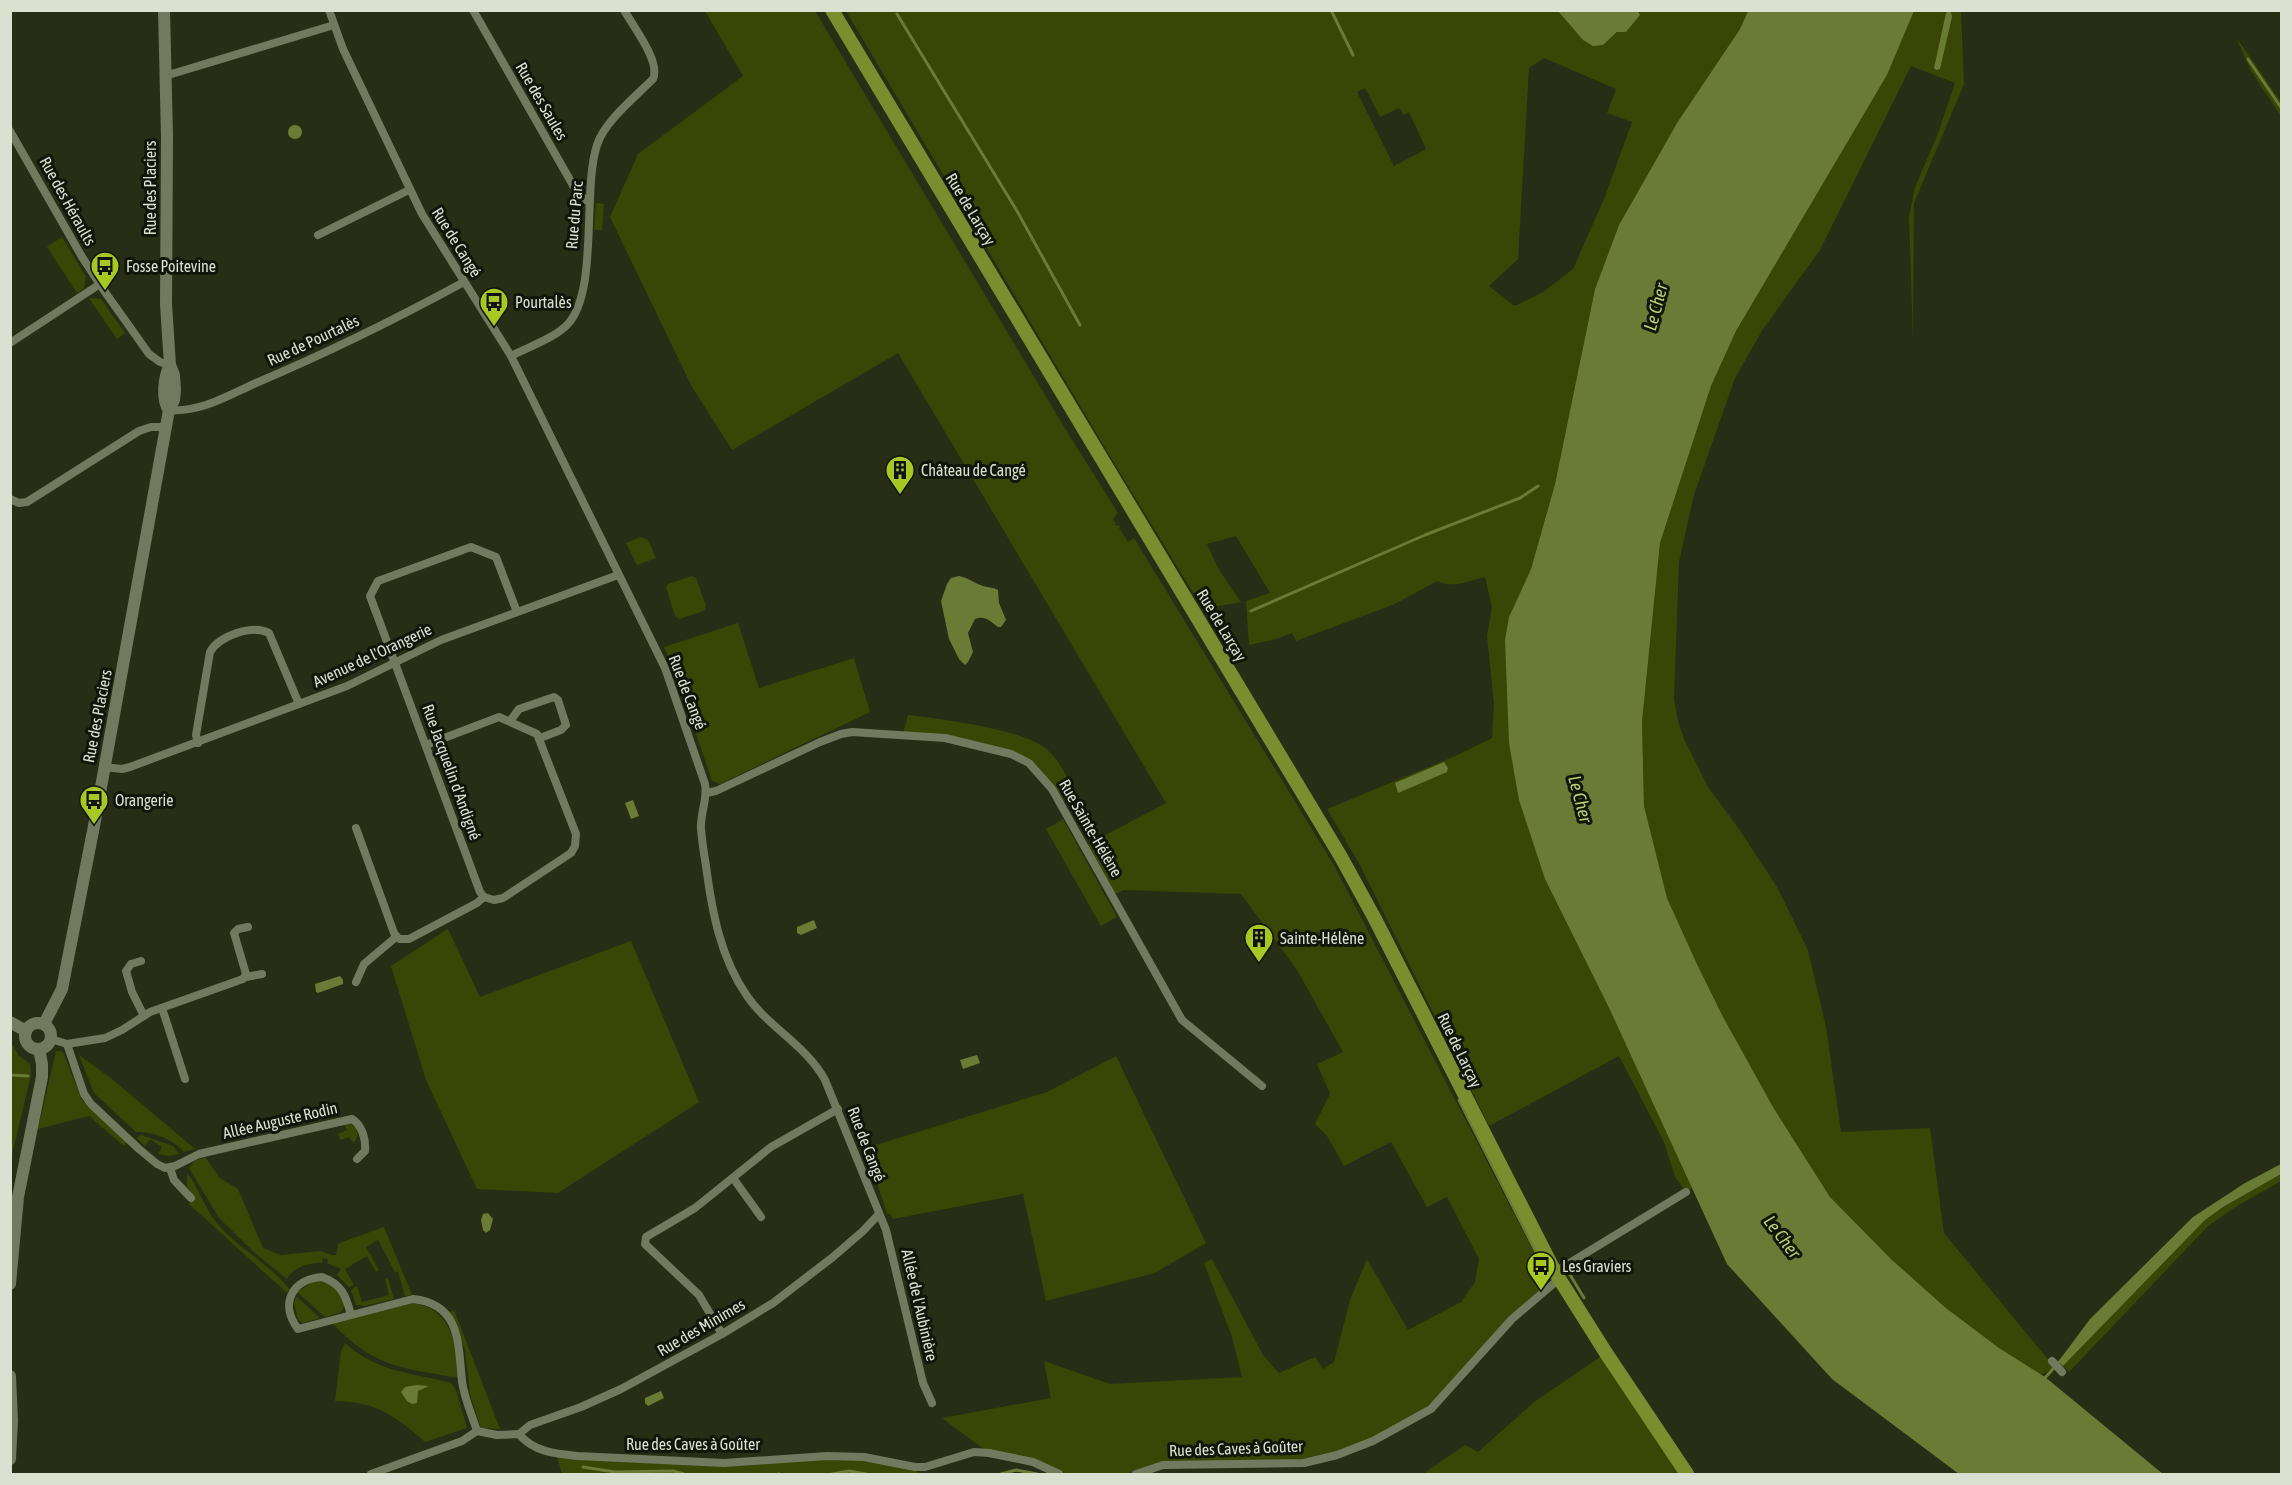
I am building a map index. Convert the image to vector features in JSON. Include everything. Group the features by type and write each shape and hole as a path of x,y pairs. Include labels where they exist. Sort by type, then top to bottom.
{"main road":[{"name":"Rue de Larçay","path":"832,10 1341,857 1376,919 1557,1275 1687,1474"}],"street":[{"name":"Rue des Placiers","path":"44,1024 62,989 94,826 169,410 174,400 174,375 170,365 166,304 164,10"},
{"name":"Rue de Cangé","path":"329,10 409,190 432,233 511,356 664,668 702,773 706,793 701,829 710,902 729,962 742,989 768,1022 815,1065 825,1080 879,1214"},
{"name":"Rue des Saules","path":"473,10 578,194 590,202"},
{"name":"Rue du Parc","path":"511,356 567,326 577,311 583,291 596,147 600,136 617,115 656,74 654,62 624,10"},
{"path":"165,76 334,25"},
{"name":"Rue des Héraults","path":"10,130 100,284 149,354 160,362 170,365"},
{"path":"318,235 409,190"},
{"name":"Rue de Pourtalès","path":"169,410 184,411 207,405 300,364 464,282"},
{"path":"10,343 100,284"},
{"path":"10,500 19,503 27,502 139,431 150,427 166,427"},
{"name":"Rue Jacquelin d'Andigné","path":"482,895 370,598 378,581 475,547 496,557 517,612"},
{"name":"Avenue de l'Orangerie","path":"104,767 122,769 130,767 198,743 347,686 441,640 618,575"},
{"path":"198,743 196,735 210,652 218,641 251,629 270,633 299,704"},
{"path":"510,721 519,709 554,697 558,700 566,725 561,730 540,738"},
{"path":"356,828 396,937 404,940 468,908 482,895 494,900 503,898 566,857 575,846 576,834 540,738 534,732 499,717 426,745"},
{"name":"Rue Sainte-Hélène","path":"706,793 716,791 820,742 852,732 945,738 1021,758 1035,769 1052,789 1182,1020 1262,1086"},
{"path":"246,977 234,933 238,929 248,927"},
{"path":"356,982 364,964 396,937"},
{"path":"141,961 131,964 126,971 132,992 144,1016"},
{"path":"51,1039 67,1044 114,1035 144,1016 162,1008 246,977 262,974"},
{"path":"162,1008 185,1079"},
{"path":"10,1022 26,1030"},
{"path":"33,1023 44,1024 52,1033 47,1046 39,1049 27,1044 26,1030 33,1023"},
{"path":"67,1044 84,1094 91,1104 157,1164 170,1168 174,1180 191,1198"},
{"path":"10,1284 20,1187 42,1077 39,1049"},
{"path":"722,1334 699,1295 645,1244 645,1237 695,1208 771,1147 838,1109"},
{"name":"Allée Auguste Rodin","path":"170,1168 199,1154 352,1119 360,1127 366,1144 365,1150 357,1159"},
{"path":"733,1178 761,1217"},
{"name":"Rue des Caves à Goûter","path":"1136,1474 1163,1465 1292,1463 1337,1455 1373,1442 1421,1416 1440,1400 1512,1319 1557,1275 1686,1192"},
{"name":"Rue des Minimes","path":"519,1434 530,1425 581,1407 621,1389 722,1334 772,1303 833,1257 879,1214"},
{"name":"Allée de l'Aubinière","path":"879,1214 891,1246 923,1383 932,1403"},
{"path":"351,1315 346,1296 339,1286 322,1277 303,1282 293,1290 291,1314 298,1329 413,1299 428,1300 440,1307 448,1317 460,1346 462,1383 477,1431"},
{"path":"2052,1361 2062,1372"},
{"path":"10,1376 12,1431 10,1459"},
{"path":"371,1474 462,1441 477,1431 497,1435 519,1434"},
{"name":"Rue des Caves à Goûter","path":"519,1434 535,1447 578,1456 724,1463 827,1455 864,1457 925,1467 974,1452 1033,1462 1059,1474"}],"shaded area":[{"path":"1558,10 1583,40 1612,37 1638,11 1748,11 1740,29 1677,123 1619,225 1595,289 1555,484 1531,569 1509,617 1545,879 1610,1010 1692,1188 1686,1192 1675,1177 1664,1142 1619,1056 1489,1126 1360,865 1327,809 1453,757 1492,738 1494,704 1487,636 1492,607 1485,577 1455,584 1437,581 1395,604 1296,641 1292,633 1249,645 1246,601 1270,593 1236,536 1207,544 1219,570 1241,602 1203,609 846,11","holes":["1544,58 1616,89 1607,113 1632,122 1604,199 1573,269 1543,292 1513,305 1489,286 1518,259 1529,68","1365,88 1380,117 1399,108 1403,115 1409,112 1426,149 1394,166 1357,92"]},
{"path":"705,11 815,11 1118,513 1113,519 1115,525 1121,526 1119,528 1128,542 1134,538 1335,867 1543,1270 1548,1287 1431,1409 1373,1441 1304,1463 1178,1464 1135,1474 1059,1474 989,1453 942,1418 1051,1398 1044,1361 1110,1384 1242,1377 1231,1334 1204,1263 1212,1259 1263,1355 1279,1373 1315,1357 1323,1369 1334,1362 1350,1300 1367,1259 1408,1330 1461,1302 1475,1282 1479,1259 1447,1197 1427,1207 1391,1142 1344,1166 1327,1136 1315,1124 1330,1094 1317,1064 1343,1052 1297,970 1241,894 1124,890 1113,895 1085,846 1166,803 898,353 732,450 692,387 610,217 638,154 743,76"},
{"path":"1914,11 1961,11 1964,84 1914,203 1913,341 1909,217 1915,187 1937,136 1955,83 1911,66 1820,250 1763,329 1735,378 1694,495 1679,562 1674,699 1684,739 1708,787 1777,887 1808,950 1826,1027 1841,1132 1930,1128 1944,1233 2055,1368 2041,1375 1999,1348 1946,1308 1892,1260 1830,1197 1773,1107 1722,1015 1696,962 1667,898 1644,806 1642,722 1660,543 1711,386 1736,331 1887,75"},
{"path":"2236,37 2281,102 2281,116 2251,71"},
{"path":"596,203 604,204 602,230 594,230"},
{"path":"62,237 86,277 84,288 77,293 47,247"},
{"path":"89,298 101,299 125,333 117,339"},
{"path":"641,537 648,540 656,558 637,565 626,543"},
{"path":"692,576 696,578 706,606 704,611 679,619 675,616 666,587 668,584"},
{"path":"738,623 759,688 854,658 870,712 720,784 712,781 673,666 664,647"},
{"path":"908,715 980,726 1035,742 1055,759 1076,795 1060,804 1045,780 1011,754 903,734"},
{"path":"1063,819 1117,917 1101,926 1046,829"},
{"path":"448,929 480,997 631,941 699,1102 558,1193 477,1189 426,1080 391,966"},
{"path":"10,1041 19,1056 30,1064 31,1075 12,1155"},
{"path":"56,1051 63,1052 82,1100 127,1142 124,1146 89,1116 38,1129"},
{"path":"79,1055 112,1079 195,1149 184,1152 163,1137 136,1132 94,1093"},
{"path":"1116,1056 1206,1243 1155,1273 1046,1301 1023,1194 893,1219 890,1214 887,1214 866,1148 1047,1092"},
{"path":"344,1123 349,1123 356,1128 358,1136 354,1143 349,1137 341,1140 338,1134 347,1130"},
{"path":"141,1135 173,1146 179,1154 169,1156 158,1154 162,1147 150,1139 145,1146 137,1138"},
{"path":"205,1157 220,1178 238,1189 263,1248 281,1255 320,1251 336,1255 338,1244 384,1227 412,1295 405,1296 398,1272 395,1272 378,1240 366,1247 379,1270 376,1272 367,1256 345,1269 354,1285 349,1287 337,1275 341,1269 327,1263 328,1259 323,1258 322,1263 307,1264 298,1268 287,1279 256,1254 219,1218 189,1168 195,1161"},
{"path":"187,1173 216,1222 233,1240 281,1280 289,1289 287,1293 189,1204 194,1197 187,1186"},
{"path":"2281,1174 2281,1181 2237,1206 2208,1226 2069,1372 2063,1366 2205,1220 2223,1207"},
{"path":"388,1278 394,1299 365,1306 356,1305 351,1290 357,1286 362,1302 389,1295 385,1279"},
{"path":"317,1279 337,1287 345,1306 341,1312 325,1317 297,1292"},
{"path":"296,1296 320,1318 303,1323 298,1320 294,1303"},
{"path":"413,1303 436,1313 450,1330 454,1341 459,1378 406,1368 377,1358 348,1339 333,1324"},
{"path":"454,1310 500,1429 481,1428 470,1394 465,1349 449,1312"},
{"path":"345,1343 358,1353 383,1366 451,1383 456,1390 467,1428 425,1442 394,1417 374,1407 335,1401 341,1351"},
{"path":"1606,1353 1687,1474 1423,1474 1465,1445 1478,1452 1534,1402"},
{"path":"556,1453 724,1463 812,1456 898,1464 923,1474 562,1474"}],"water":[{"path":"1558,11 1638,11 1640,15 1626,32 1617,32 1603,45 1593,46 1583,40"},
{"name":"Le Cher","path":"1748,11 1914,11 1887,75 1736,331 1711,386 1660,543 1642,722 1644,806 1667,898 1722,1015 1773,1107 1830,1197 1892,1260 1946,1308 1999,1348 2045,1377 2163,1474 1959,1474 1832,1379 1727,1264 1610,1010 1545,879 1519,800 1509,743 1505,640 1509,617 1531,569 1555,484 1595,289 1619,225 1677,123 1740,29"},
{"path":"1948,11 1951,12 1952,17 1940,69 1936,70 1934,68"},
{"path":"295,125 300,127 302,132 300,137 295,139 290,137 288,132 290,127"},
{"path":"959,576 998,590 999,603 1006,620 1001,627 998,627 985,618 975,619 968,633 973,652 965,665 959,659 949,639 941,601 951,578"},
{"path":"1444,762 1448,768 1447,772 1398,793 1395,783"},
{"path":"633,800 639,816 631,819 625,803"},
{"path":"814,920 817,928 801,935 797,933 797,927"},
{"path":"340,976 343,984 316,992 315,984"},
{"path":"977,1055 980,1063 963,1069 960,1060"},
{"path":"2281,1164 2281,1174 2223,1207 2205,1220 2063,1366 2060,1363 2061,1358 2090,1319 2193,1217 2245,1183"},
{"path":"488,1213 493,1219 490,1230 486,1233 481,1220 483,1214"},
{"path":"429,1386 418,1391 417,1403 412,1404 401,1392 405,1387"},
{"path":"661,1391 664,1398 648,1406 645,1403 645,1398"}],"waterway":[{"path":"1331,10 1353,55"},
{"path":"897,14 1017,211 1080,325"},
{"path":"2248,59 2282,109"},
{"path":"1251,611 1425,535 1520,498 1538,486"},
{"path":"10,1075 28,1076"},
{"path":"1459,1100 1540,1260"},
{"path":"1569,1273 1584,1298"},
{"path":"2043,1380 2063,1358"},
{"path":"583,1467 615,1472 673,1471 684,1474"},
{"path":"1001,1474 1016,1470 1037,1474"},
{"path":"832,1474 849,1471 866,1474"}],"place":[{"name":"Fosse Poitevine","path":"105,292"},
{"name":"Pourtalès","path":"494,328"},
{"name":"Château de Cangé","path":"900,496"},
{"name":"Orangerie","path":"94,826"},
{"name":"Sainte-Hélène","path":"1259,964"},
{"name":"Les Graviers","path":"1541,1292"}]}
